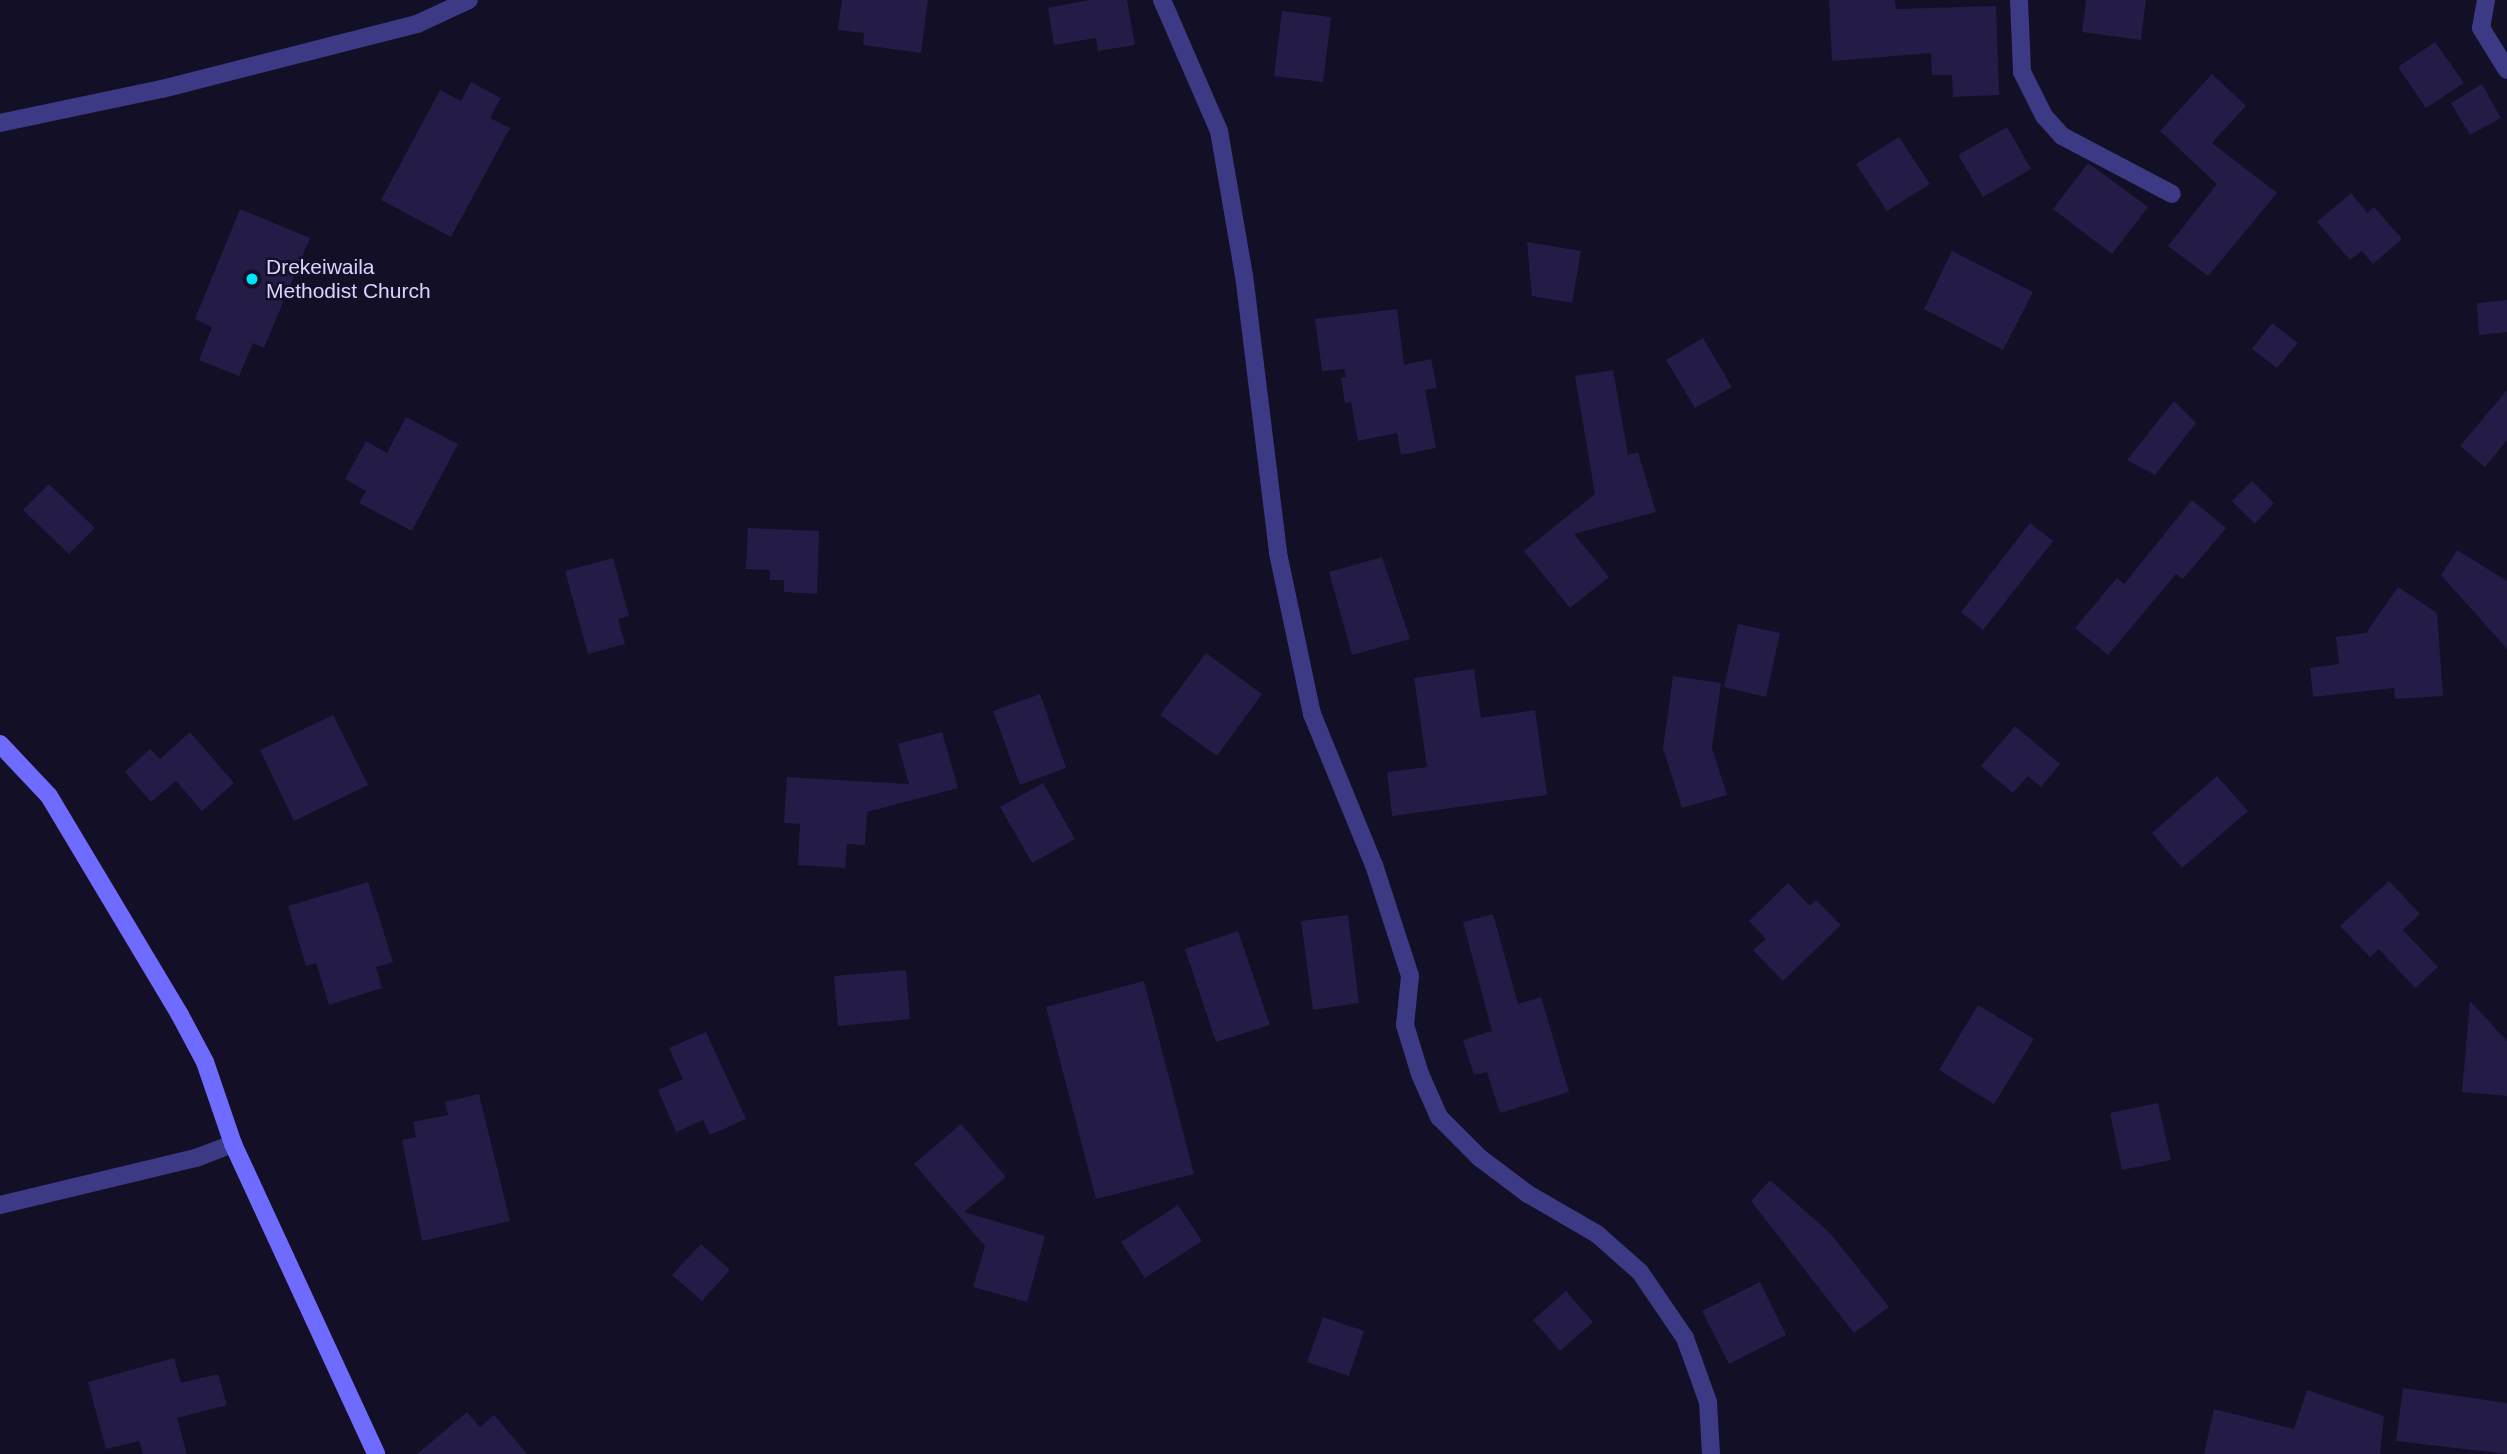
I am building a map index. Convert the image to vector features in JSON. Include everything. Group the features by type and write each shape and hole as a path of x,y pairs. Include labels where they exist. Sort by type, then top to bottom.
{"street":[{"path":"0,123 162,89 416,24 470,0"},
{"path":"1163,0 1219,131 1244,275 1278,553 1312,714 1397,933 1410,976 1405,1025 1420,1074 1439,1117 1480,1158 1528,1194 1597,1234 1640,1272 1685,1338 1708,1402 1711,1454"},
{"path":"2019,0 2022,72 2044,116 2062,136 2172,194"},
{"path":"2486,0 2481,28 2507,70"},
{"path":"0,744 49,796 180,1015 205,1062 233,1144 376,1454"},
{"path":"0,1205 196,1158 233,1144"}],"building":[{"path":"842,0 928,0 921,53 863,45 864,33 838,30"},
{"path":"1089,0 1127,0 1135,45 1098,51 1096,38 1054,45 1048,8"},
{"path":"1829,0 1895,0 1896,9 1996,6 1999,95 1953,97 1952,75 1932,75 1931,53 1832,61"},
{"path":"2086,0 2146,0 2141,40 2082,32"},
{"path":"1282,11 1331,17 1323,82 1274,76"},
{"path":"2435,42 2464,83 2426,108 2398,67"},
{"path":"2212,74 2246,106 2212,143 2277,193 2208,276 2168,246 2217,184 2160,131"},
{"path":"471,82 501,98 490,118 510,128 451,237 381,200 440,90 461,101"},
{"path":"2482,84 2501,118 2470,135 2451,103"},
{"path":"2007,127 2031,169 1983,197 1958,155"},
{"path":"1899,137 1930,184 1887,211 1856,164"},
{"path":"2088,163 2148,207 2112,254 2053,209"},
{"path":"2351,193 2367,213 2374,207 2402,239 2373,264 2362,251 2350,260 2317,222"},
{"name":"Drekeiwaila Methodist Church","path":"240,209 310,238 264,348 253,343 239,376 199,360 212,327 195,319"},
{"path":"1527,242 1581,251 1572,303 1532,296"},
{"path":"1952,251 2033,292 2003,350 1924,309"},
{"path":"2507,300 2507,332 2479,335 2477,303"},
{"path":"1397,309 1404,365 1431,359 1437,388 1425,390 1436,448 1401,455 1397,433 1358,441 1351,402 1345,403 1341,378 1346,377 1344,369 1322,371 1315,319"},
{"path":"2272,323 2298,343 2277,368 2252,349"},
{"path":"1703,338 1732,387 1695,408 1666,360"},
{"path":"1613,370 1628,455 1638,452 1656,512 1574,534 1609,577 1570,608 1524,551 1595,494 1575,376"},
{"path":"2507,390 2507,440 2485,467 2460,446"},
{"path":"2174,401 2196,423 2155,475 2127,460"},
{"path":"406,417 458,444 412,531 359,503 366,491 345,479 366,441 387,453"},
{"path":"2252,481 2274,503 2255,524 2232,501"},
{"path":"49,484 95,528 69,554 23,510"},
{"path":"2192,500 2226,528 2183,579 2176,574 2108,655 2075,628 2117,578 2124,584"},
{"path":"2030,523 2053,541 1983,630 1961,612"},
{"path":"748,528 819,531 817,594 784,592 784,580 770,580 770,570 746,569"},
{"path":"2457,550 2507,581 2507,649 2441,575"},
{"path":"1382,557 1410,639 1352,655 1329,572"},
{"path":"613,558 629,616 618,619 625,644 588,654 565,571"},
{"path":"2398,587 2437,613 2443,696 2395,699 2394,688 2313,697 2310,668 2339,664 2336,637 2366,633"},
{"path":"1738,624 1780,633 1766,697 1724,687"},
{"path":"1206,653 1262,694 1217,756 1160,715"},
{"path":"1474,669 1481,718 1535,710 1547,795 1392,816 1387,772 1427,767 1414,678"},
{"path":"1673,676 1721,683 1712,748 1727,795 1682,808 1663,748"},
{"path":"1040,694 1066,768 1020,785 993,711"},
{"path":"333,715 368,785 294,821 260,750"},
{"path":"2015,726 2060,764 2041,787 2028,776 2013,793 1981,766"},
{"path":"190,732 234,783 202,811 176,781 151,802 125,772 150,749 160,759"},
{"path":"942,732 958,788 867,812 865,845 847,844 845,868 798,865 800,824 784,823 787,777 909,784 898,744"},
{"path":"2217,776 2248,811 2182,868 2152,833"},
{"path":"1043,783 1075,839 1032,863 1000,807"},
{"path":"2389,881 2420,914 2403,930 2438,967 2415,988 2379,949 2370,957 2340,926"},
{"path":"368,882 393,962 376,967 382,988 329,1005 316,963 306,966 288,906"},
{"path":"1788,883 1810,906 1816,900 1841,925 1783,981 1753,950 1766,939 1749,921"},
{"path":"1493,914 1518,1004 1541,997 1569,1092 1500,1113 1487,1072 1474,1075 1463,1040 1492,1031 1463,922"},
{"path":"1348,915 1359,1003 1313,1010 1301,921"},
{"path":"1238,931 1270,1025 1216,1042 1185,949"},
{"path":"906,970 910,1019 838,1026 834,976"},
{"path":"1144,981 1194,1174 1096,1199 1046,1007"},
{"path":"2470,1001 2507,1041 2507,1096 2462,1092"},
{"path":"1978,1005 2034,1039 1994,1104 1939,1070"},
{"path":"706,1032 746,1119 710,1135 703,1120 676,1132 658,1090 683,1079 669,1048"},
{"path":"479,1094 510,1221 422,1241 402,1140 416,1137 413,1122 448,1115 445,1102"},
{"path":"2158,1103 2171,1160 2122,1170 2110,1113"},
{"path":"961,1124 1006,1177 964,1212 1045,1236 1027,1302 973,1287 985,1246 914,1164"},
{"path":"1770,1180 1830,1233 1889,1307 1854,1333 1751,1201"},
{"path":"1178,1205 1202,1241 1145,1278 1121,1242"},
{"path":"701,1244 730,1270 702,1301 672,1275"},
{"path":"1760,1282 1786,1335 1729,1364 1702,1311"},
{"path":"1566,1291 1593,1322 1560,1351 1533,1320"},
{"path":"1323,1317 1364,1331 1349,1376 1307,1362"},
{"path":"174,1358 181,1383 218,1374 227,1405 177,1418 187,1454 143,1454 139,1441 106,1449 88,1382"},
{"path":"2403,1388 2507,1403 2507,1454 2396,1441"},
{"path":"2307,1390 2384,1416 2380,1454 2204,1454 2214,1409 2294,1429"},
{"path":"467,1412 480,1427 494,1415 527,1454 417,1454"}],"place":[{"name":"Drekeiwaila Methodist Church","path":"252,279"}]}
